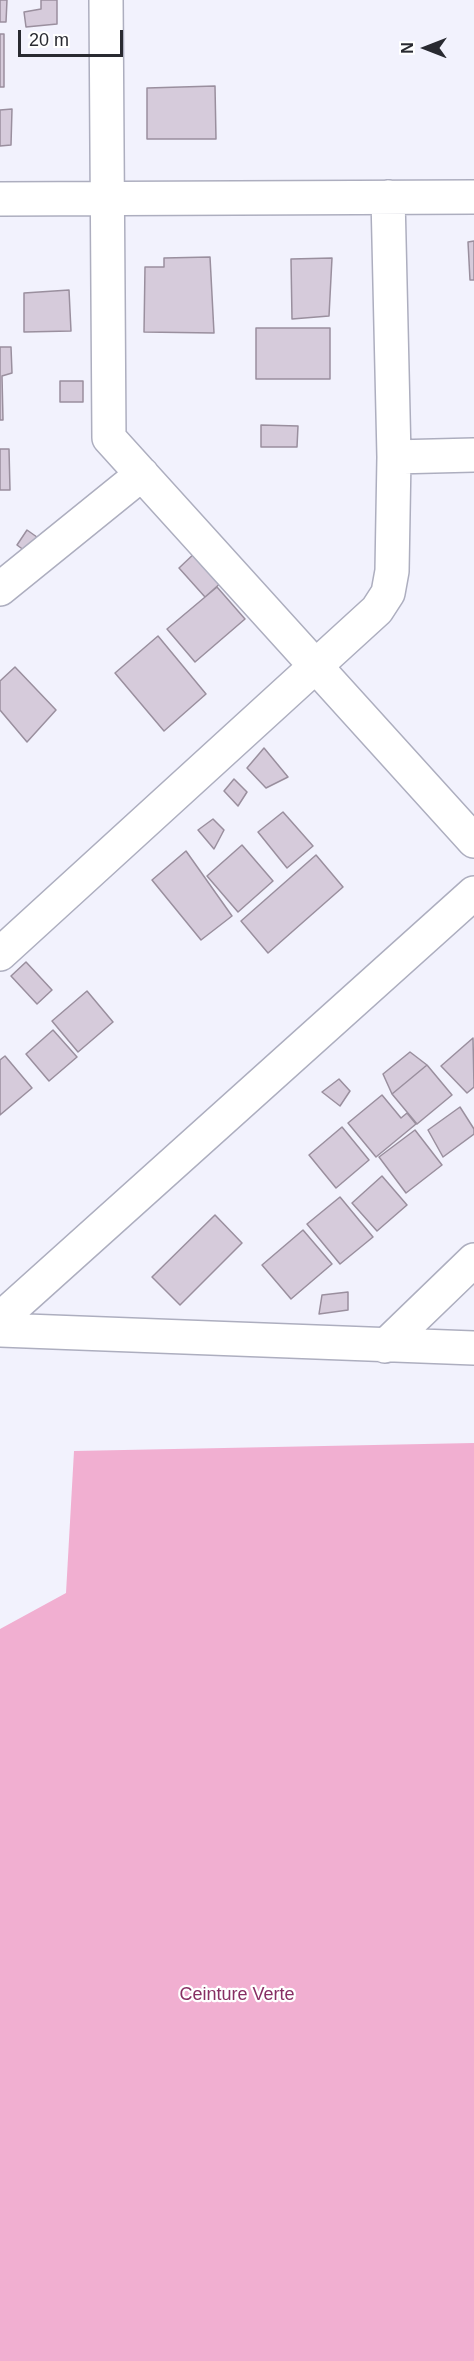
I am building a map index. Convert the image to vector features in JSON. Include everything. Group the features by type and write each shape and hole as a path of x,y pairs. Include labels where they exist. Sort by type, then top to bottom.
{"street":[{"path":"106,0 109,438 474,841"},
{"path":"0,954 377,610 388,593 392,571 393,457 388,197"},
{"path":"0,199 474,197"},
{"path":"393,457 474,455"},
{"path":"0,589 142,474"},
{"path":"0,1319 474,893"},
{"path":"386,1346 474,1260"},
{"path":"0,1330 474,1348"}],"green space":[{"name":"Ceinture Verte","path":"474,1443 474,2361 0,2361 0,1629 66,1593 74,1451"}],"building":[{"path":"0,0 7,0 6,22 0,22"},
{"path":"41,0 57,0 57,24 26,27 24,12 41,9"},
{"path":"0,34 4,34 4,87 0,87"},
{"path":"215,86 216,139 147,139 147,88"},
{"path":"12,109 11,145 0,146 0,110"},
{"path":"474,241 474,280 470,280 468,242"},
{"path":"210,257 214,333 144,332 145,267 164,267 164,258"},
{"path":"332,258 329,316 292,319 291,259"},
{"path":"69,290 71,331 24,332 24,293"},
{"path":"256,328 330,328 330,379 256,379"},
{"path":"0,347 11,347 12,373 2,376 3,420 0,420"},
{"path":"60,381 83,381 83,402 60,402"},
{"path":"261,425 298,426 297,447 261,447"},
{"path":"0,449 9,449 10,490 0,490"},
{"path":"27,530 44,542 33,557 17,545"},
{"path":"197,551 223,581 205,597 179,568"},
{"path":"217,587 245,619 195,662 167,629"},
{"path":"158,636 206,694 164,731 115,673"},
{"path":"15,667 56,710 27,742 0,710 0,681"},
{"path":"264,748 288,777 266,788 247,768"},
{"path":"234,779 247,792 238,806 224,791"},
{"path":"283,812 313,846 287,868 258,832"},
{"path":"213,819 224,830 214,849 198,830"},
{"path":"242,845 273,881 238,912 207,876"},
{"path":"186,851 232,916 201,940 152,880"},
{"path":"316,855 343,887 268,953 241,921"},
{"path":"26,962 52,990 37,1004 11,976"},
{"path":"87,991 113,1022 78,1052 52,1021"},
{"path":"53,1030 77,1057 49,1081 26,1054"},
{"path":"473,1038 474,1087 467,1093 441,1066"},
{"path":"410,1052 427,1065 392,1094 383,1074"},
{"path":"5,1056 32,1088 0,1115 0,1060"},
{"path":"427,1065 452,1095 417,1124 392,1094"},
{"path":"339,1079 350,1091 340,1106 322,1092"},
{"path":"382,1095 401,1118 407,1113 416,1124 376,1157 348,1123"},
{"path":"460,1107 474,1129 474,1134 443,1157 428,1130"},
{"path":"342,1127 369,1160 336,1188 309,1155"},
{"path":"415,1130 442,1165 406,1193 379,1157"},
{"path":"382,1176 407,1205 377,1231 352,1203"},
{"path":"340,1197 373,1237 340,1264 307,1224"},
{"path":"215,1215 242,1243 180,1305 152,1277"},
{"path":"303,1230 332,1264 291,1299 262,1265"},
{"path":"348,1292 348,1310 319,1314 322,1295"}]}
